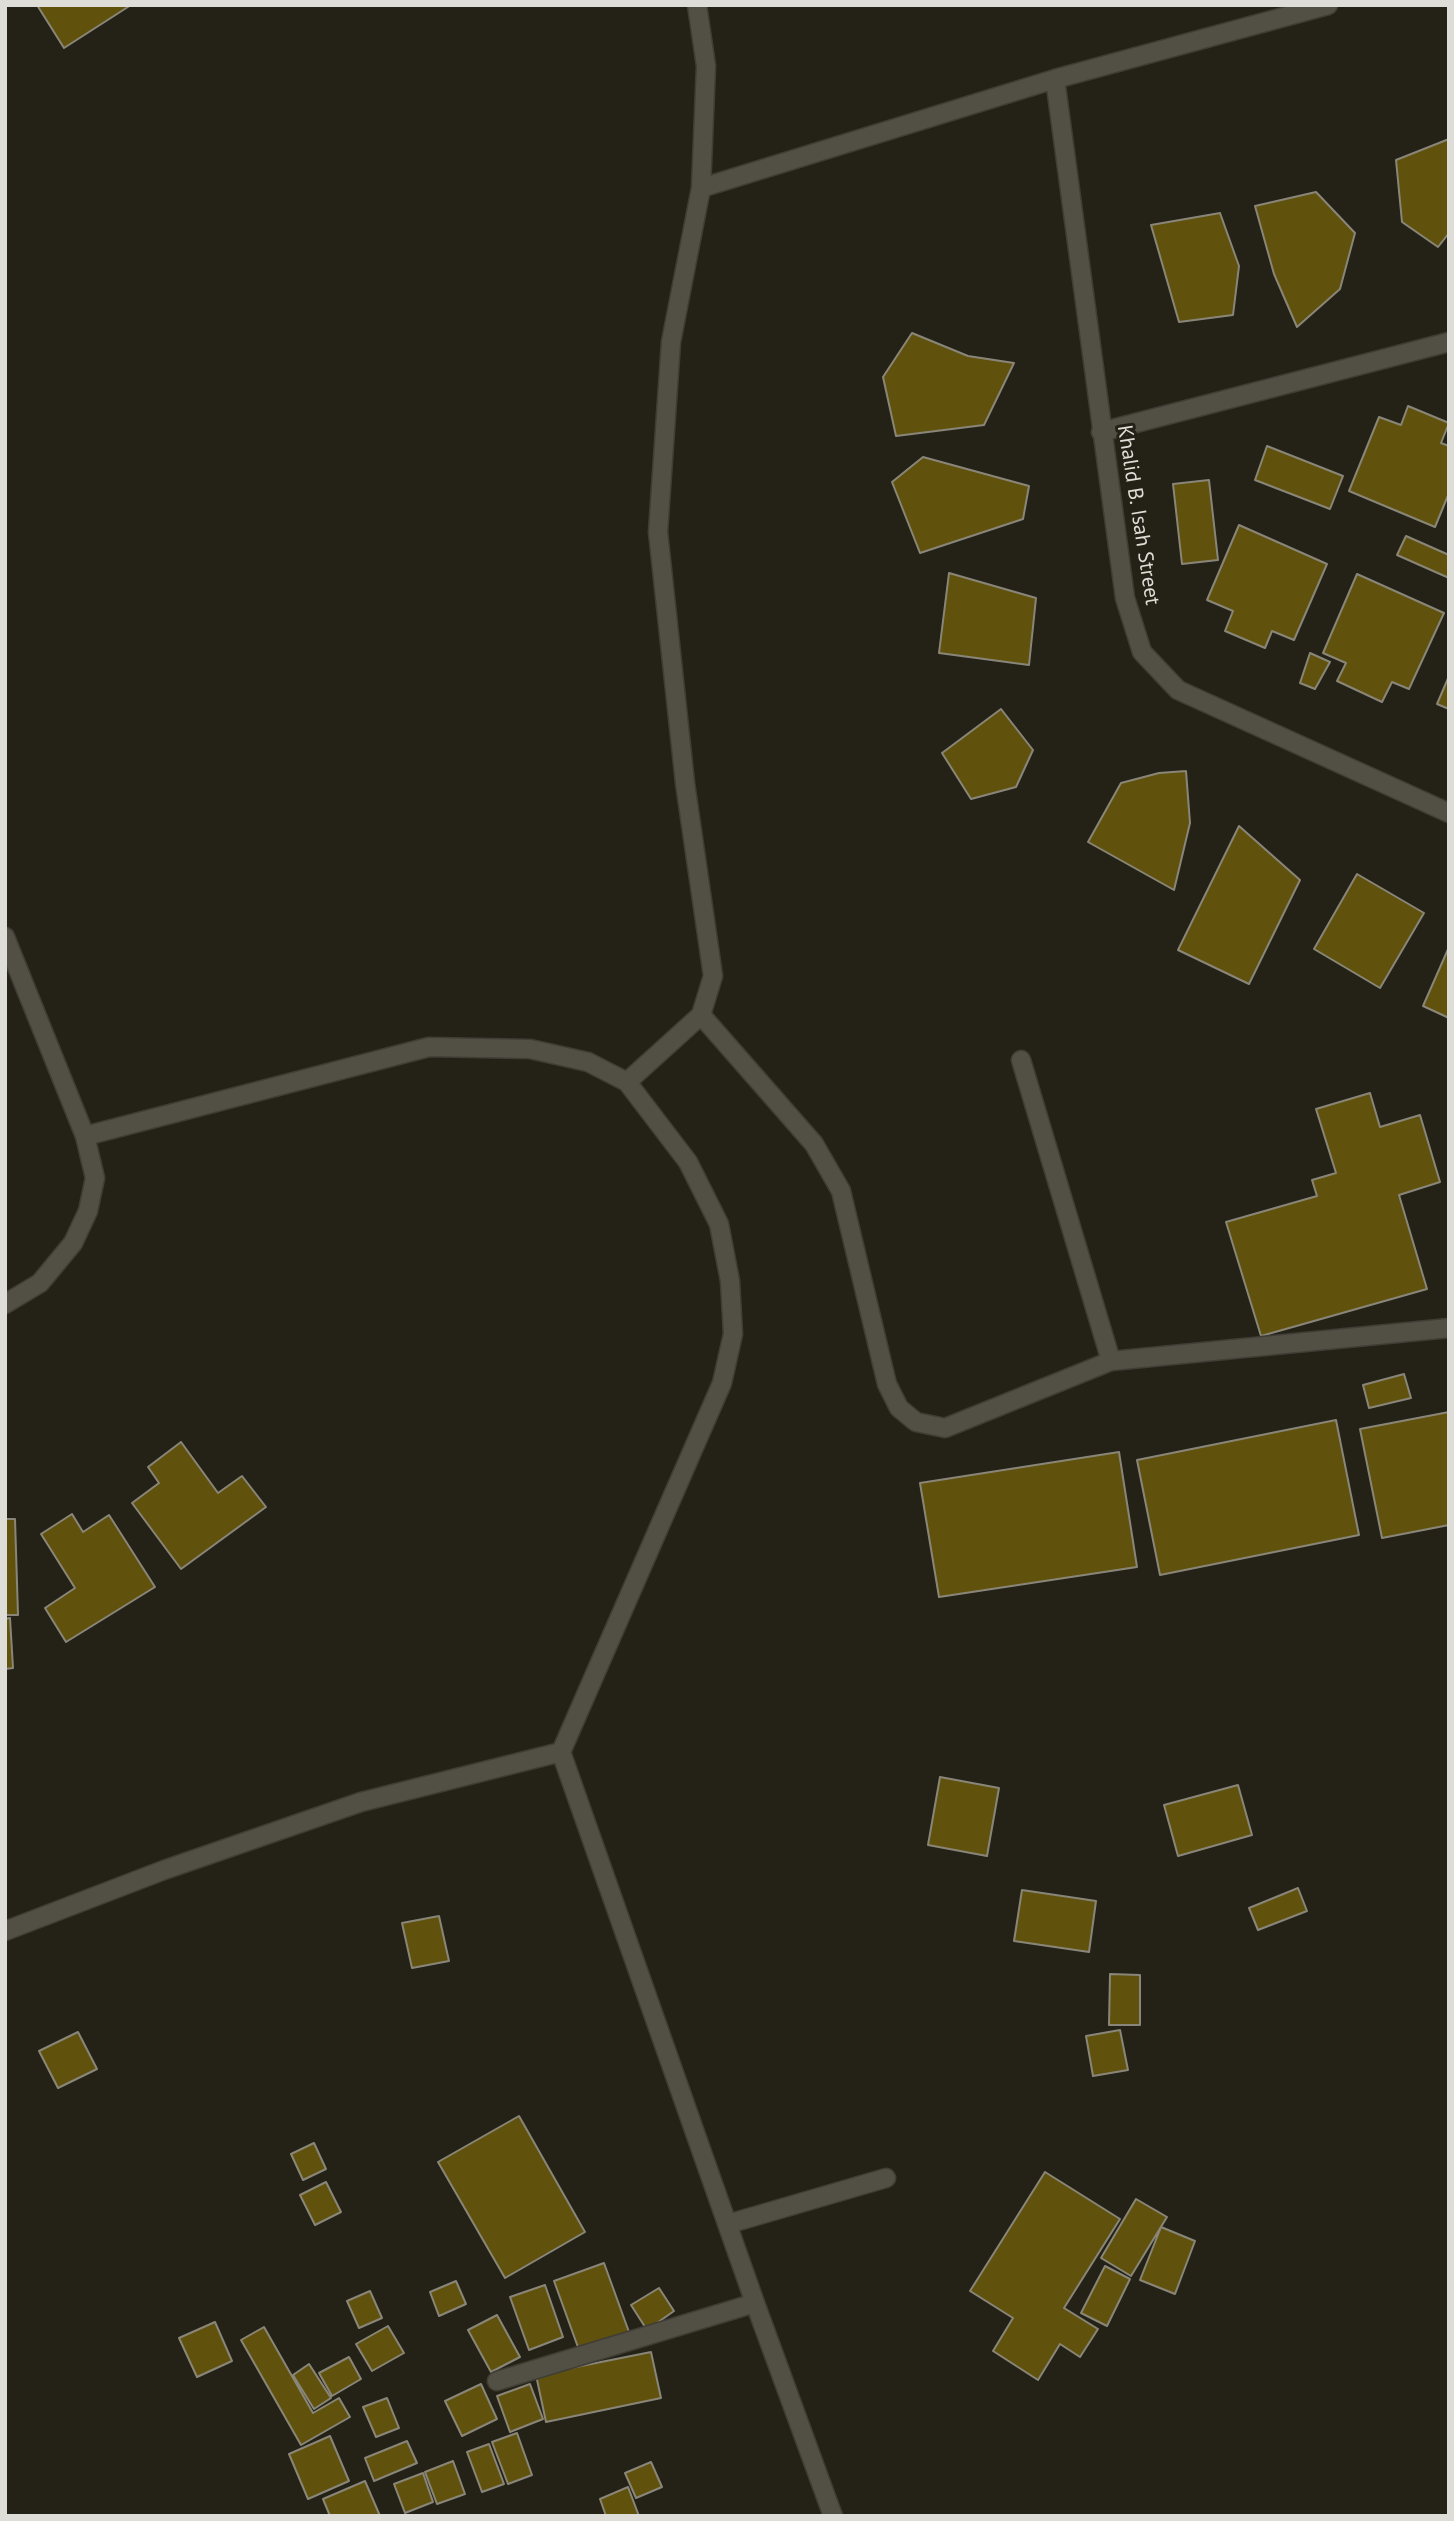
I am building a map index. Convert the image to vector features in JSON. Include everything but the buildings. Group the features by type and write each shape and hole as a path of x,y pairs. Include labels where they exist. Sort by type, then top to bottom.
{"street":[{"path":"627,1082 701,1015 713,976 685,783 658,532 671,342 701,188 706,66 698,5"},
{"path":"701,188 1055,79 1328,5"},
{"name":"Khalid B. Isah Street","path":"1055,79 1125,598 1142,652 1178,690 1449,813"},
{"path":"1101,432 1449,342"},
{"path":"5,937 85,1136 95,1178 88,1210 73,1243 40,1283 5,1304"},
{"path":"701,1015 814,1144 841,1191 887,1384 898,1408 916,1422 945,1428 1111,1361 1449,1328"},
{"path":"85,1136 429,1047 530,1049 588,1062 627,1082 688,1162 719,1224 730,1281 733,1334 722,1383 561,1752 833,2516"},
{"path":"1021,1060 1111,1361"},
{"path":"5,1931 164,1870 361,1802 561,1752"},
{"path":"728,2224 886,2178"},
{"path":"498,2381 755,2302"}]}
